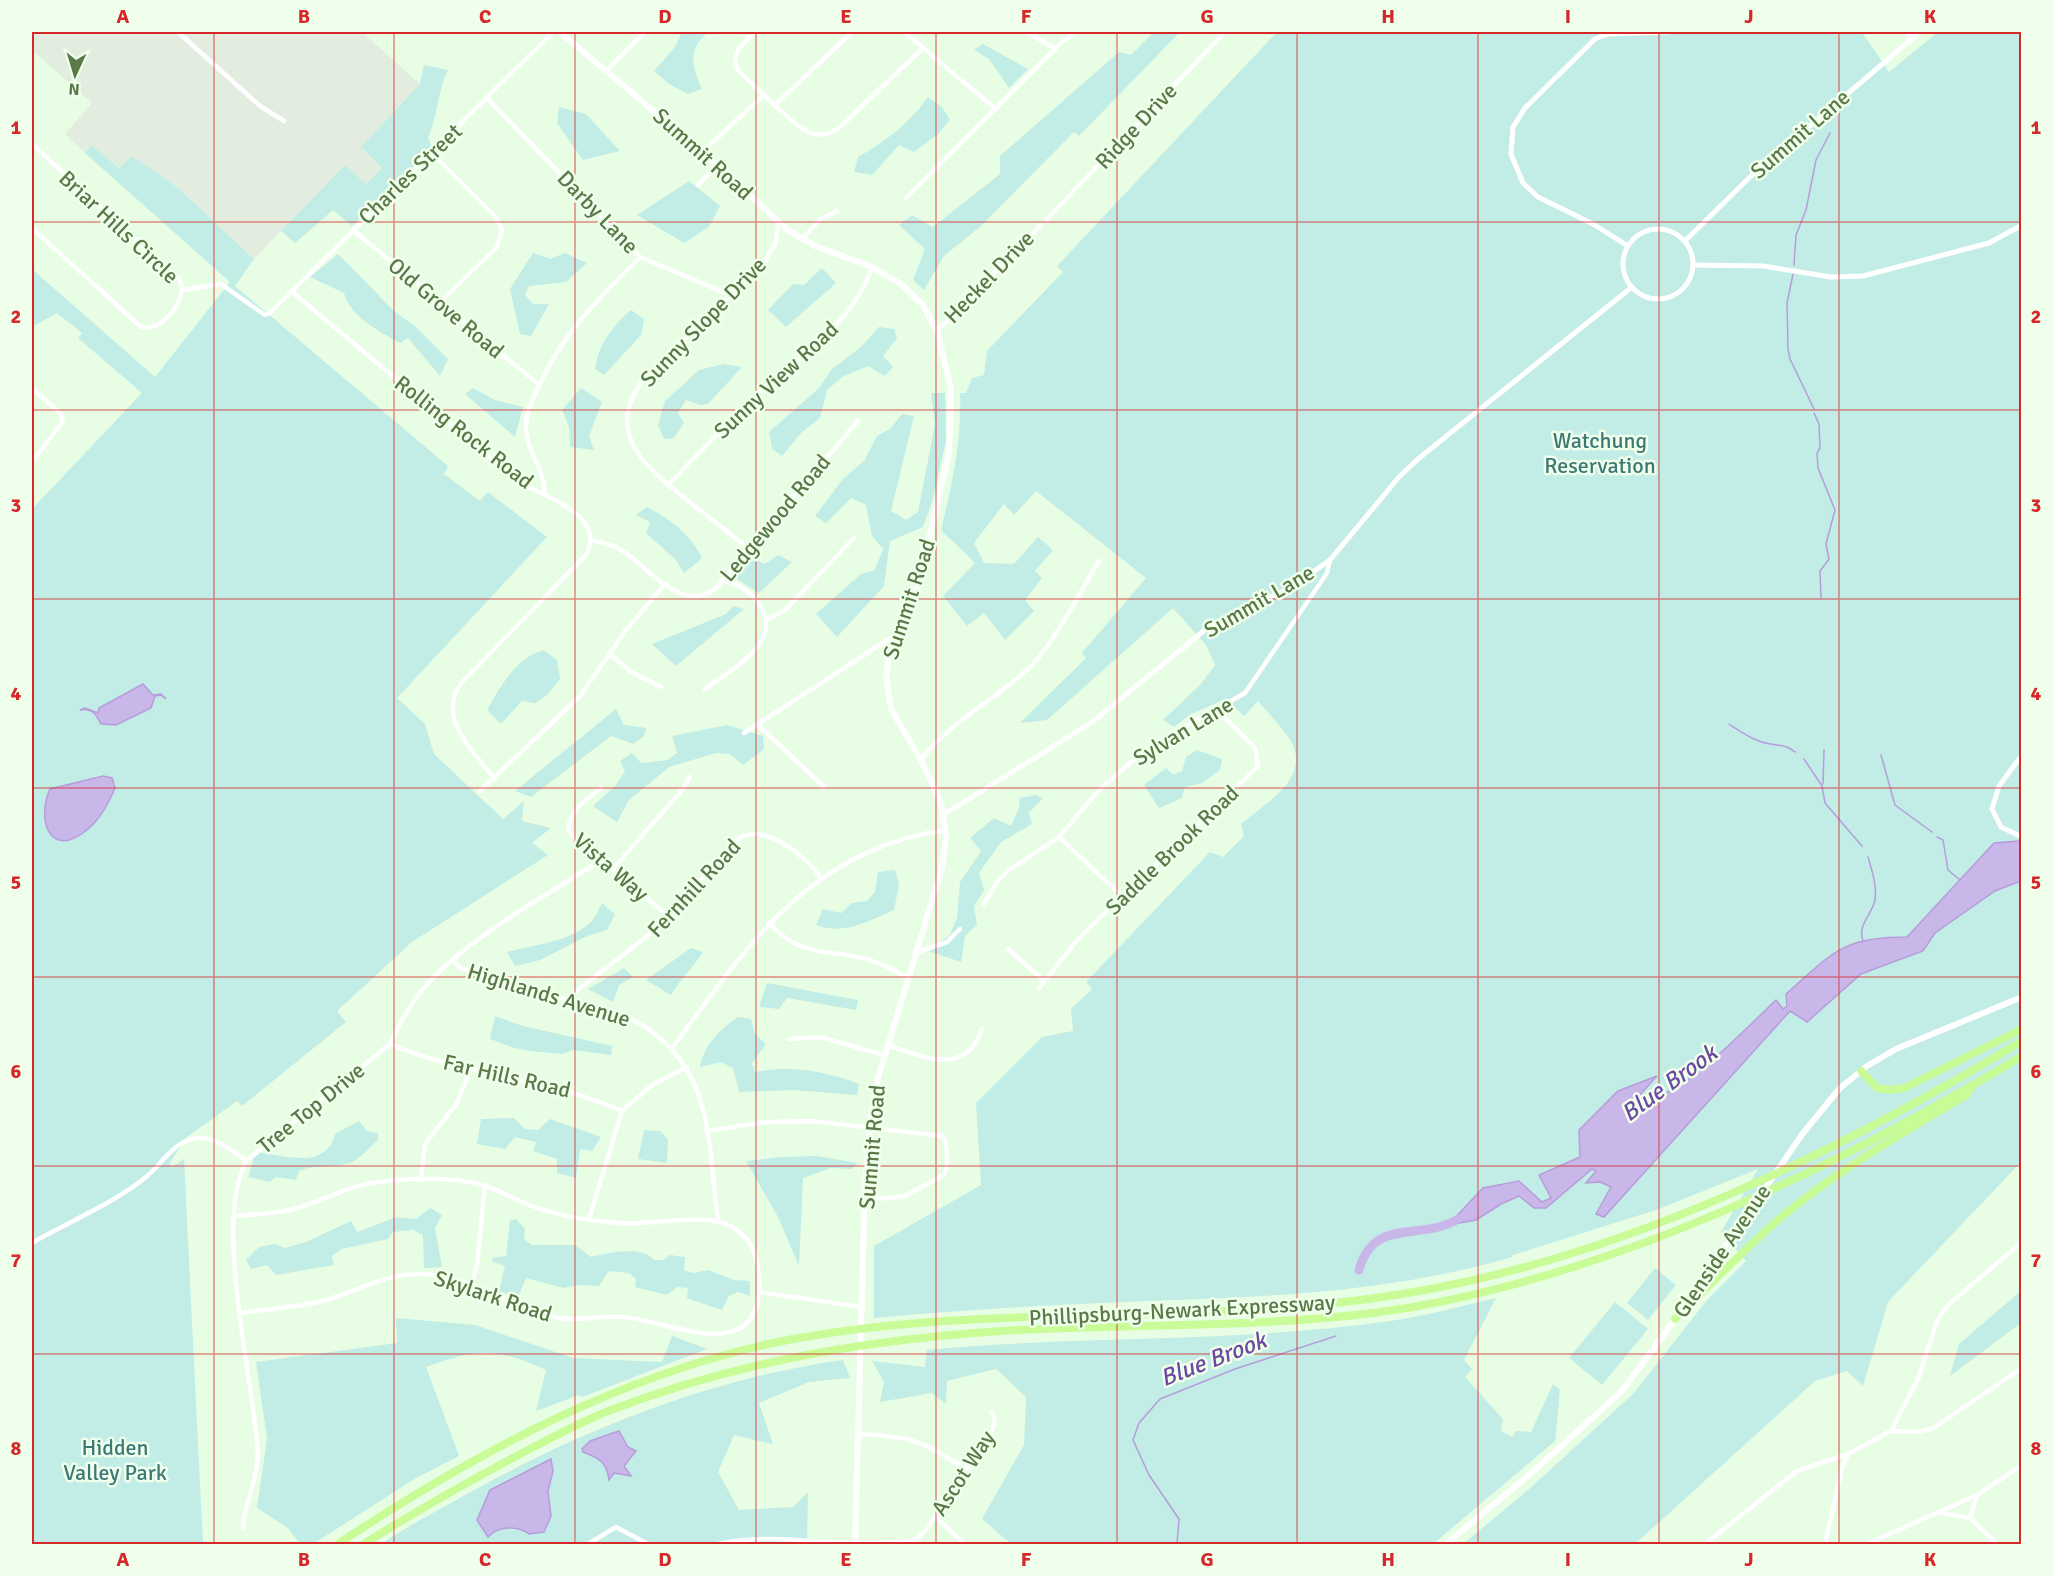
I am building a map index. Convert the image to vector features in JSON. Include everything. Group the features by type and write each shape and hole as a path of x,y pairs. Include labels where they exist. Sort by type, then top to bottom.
{"highway":[{"path":"1860,1071 1877,1088 1900,1089 2022,1029"},
{"name":"Phillipsburg-Newark Expressway","path":"338,1545 431,1484 511,1441 651,1378 722,1355 814,1336 947,1322 1336,1303 1448,1286 1581,1250 1744,1187 1807,1158 1908,1106 2022,1041"},
{"name":"Phillipsburg-Newark Expressway","path":"364,1545 433,1500 608,1411 705,1378 826,1349 1017,1330 1290,1320 1391,1310 1485,1290 1591,1260 1731,1207 1827,1163 2022,1056"},
{"path":"1676,1319 1731,1263 1800,1203 1864,1156 1966,1095 1972,1085"}],"main road":[{"name":"Summit Road","path":"560,32 717,165 779,222 802,239 888,274 913,294 937,331 951,389 949,453 918,586 895,635 886,668 888,698 897,720 937,792 946,830 942,868 884,1055 876,1086 870,1130 865,1200 855,1544"},
{"name":"Glenside Avenue","path":"1446,1545 1528,1476 1622,1391 1676,1319 1750,1208 1822,1107 1860,1071 1902,1046 2022,997"}],"street":[{"path":"178,32 258,104 284,121"},
{"name":"Charles Street","path":"183,290 221,284 265,315 270,313 553,32"},
{"path":"607,70 645,32"},
{"path":"755,32 737,51 735,62 741,72 808,132 829,133 840,127 923,48"},
{"path":"776,104 852,32"},
{"path":"904,32 996,110"},
{"path":"1027,32 1056,48"},
{"path":"906,198 1056,48 1076,32"},
{"name":"Ridge Drive","path":"1046,220 1225,32"},
{"path":"1628,246 1593,224 1546,202 1531,191 1516,169 1511,154 1510,137 1525,108 1595,39 1608,34 1669,32"},
{"path":"1906,32 1911,38"},
{"name":"Summit Lane","path":"1685,241 1751,176 1920,32"},
{"path":"702,152 765,94"},
{"name":"Darby Lane","path":"488,98 640,257 730,295"},
{"name":"Briar Hills Circle","path":"32,144 179,279 183,290 180,300 154,328 144,328 32,228"},
{"path":"432,153 496,217 502,230 497,247 440,302"},
{"path":"698,185 717,165"},
{"path":"802,239 821,219 837,211"},
{"name":"Sunny Slope Drive","path":"748,548 645,466 634,448 628,428 632,400 646,376 768,257 775,244 779,222"},
{"name":"Heckel Drive","path":"937,331 1041,225"},
{"path":"1693,265 1763,266 1831,277 1863,276 1989,243 2022,225"},
{"path":"1655,229 1676,234 1685,241 1690,248 1693,265 1684,287 1664,298 1641,294 1632,287 1623,267 1628,246 1635,237 1655,229"},
{"name":"Old Grove Road","path":"353,230 539,385"},
{"path":"545,494 544,480 526,432 527,412 563,341 585,312 640,257"},
{"name":"Sunny View Road","path":"668,485 747,404 846,314 865,286 872,267"},
{"name":"Summit Lane","path":"943,815 1090,723 1211,625 1292,587 1330,560 1345,545 1386,491 1418,459 1632,287"},
{"name":"Rolling Rock Road","path":"291,291 522,484 545,494 583,521 591,533 591,540"},
{"path":"32,388 61,414 63,420 32,462"},
{"name":"Ledgewood Road","path":"591,540 617,547 681,595 694,597 707,594 722,580 858,421"},
{"path":"766,620 784,611 854,538"},
{"path":"494,778 455,726 452,710 455,693 462,682 582,559 591,540"},
{"name":"Sylvan Lane","path":"984,903 998,881 1008,871 1059,837 1099,790 1145,750 1245,693 1327,573 1330,560"},
{"path":"921,760 946,730 1000,693 1031,667 1099,561"},
{"path":"705,689 759,646 766,633 766,620 761,607 749,593 722,580"},
{"path":"480,791 580,696 609,653 665,584"},
{"path":"744,733 895,635"},
{"path":"609,653 631,672 661,687"},
{"name":"Saddle Brook Road","path":"1039,988 1070,948 1258,766 1255,748 1217,710"},
{"path":"757,724 824,787"},
{"path":"2022,755 1999,786 1992,804 1995,819 2001,827 2022,837"},
{"path":"612,870 682,790 690,777"},
{"name":"Vista Way","path":"602,788 572,815 568,828 572,836 669,917"},
{"path":"673,1047 733,964 769,922 805,889 848,861 884,843 908,836 946,830"},
{"name":"Fernhill Road","path":"572,1001 575,992 640,944 669,917 736,841 749,833 764,834 803,857 821,878"},
{"path":"1059,837 1123,897"},
{"name":"Tree Top Drive","path":"243,1528 244,1515 255,1482 258,1454 234,1243 237,1182 246,1161 390,1044 403,1016 432,978 488,934 600,861"},
{"path":"769,922 781,935 804,948 868,959 908,978"},
{"path":"915,953 947,942 960,929"},
{"path":"1008,949 1044,981"},
{"name":"Highlands Avenue","path":"453,961 460,968 630,1018 649,1027 673,1047 687,1067 700,1095 718,1221"},
{"path":"888,1045 925,1057 956,1059 974,1045 982,1029"},
{"path":"789,1039 820,1037 884,1055"},
{"name":"Far Hills Road","path":"390,1044 470,1070 577,1092 622,1111"},
{"path":"589,1219 622,1111 652,1085 687,1067"},
{"path":"421,1180 425,1144 457,1103 470,1070"},
{"path":"706,1131 766,1122 812,1121 870,1130 939,1134 946,1142 944,1175 905,1196 865,1200"},
{"path":"32,1243 140,1182 169,1152 188,1140 201,1137 212,1140 246,1161"},
{"path":"234,1216 294,1209 362,1185 421,1180 461,1180 485,1185 538,1208 589,1219 624,1224 718,1221 737,1230 753,1248 758,1266 759,1292 863,1310"},
{"path":"471,1286 478,1259 485,1185"},
{"path":"1891,1431 1908,1402 1931,1335 1948,1305 2022,1242"},
{"name":"Skylark Road","path":"241,1313 318,1302 373,1282 408,1274 433,1275 560,1318 623,1317 683,1331 719,1333 734,1331 747,1323 756,1311 759,1292"},
{"path":"1705,1545 1782,1480 1797,1471 1848,1454 1891,1431 1919,1432 1932,1429 2022,1368"},
{"name":"Ascot Way","path":"718,1545 732,1541 855,1544 910,1541 923,1533 993,1429 995,1421 992,1412"},
{"path":"859,1434 905,1437 920,1442 965,1469"},
{"path":"1825,1545 1842,1468 1848,1454"},
{"path":"1832,1458 1842,1468"},
{"path":"1867,1545 1977,1495 2022,1465"},
{"path":"1970,1518 1977,1495"},
{"path":"1939,1513 1970,1518 1997,1545"},
{"path":"935,1516 964,1545"},
{"path":"588,1545 616,1527 648,1545"}],"shaded area":[{"path":"32,32 362,32 420,84 361,147 382,168 366,184 345,165 254,259 177,187 132,156 120,168 92,145 85,153 65,134 92,103 32,50"},
{"path":"143,684 153,695 161,694 166,699 161,695 155,696 151,708 116,725 101,724 91,711 80,710 85,708 98,713 99,708"},
{"path":"103,776 112,778 115,788 98,818 89,829 71,839 61,841 54,837 48,831 45,811 50,789"},
{"path":"2021,835 2021,881 1995,891 1935,933 1923,951 1861,974 1807,1022 1790,1011 1604,1217 1596,1214 1611,1187 1600,1182 1586,1183 1596,1171 1592,1169 1546,1208 1534,1208 1519,1196 1476,1220 1448,1225 1483,1188 1519,1181 1542,1202 1551,1198 1539,1175 1580,1157 1579,1130 1618,1091 1657,1076 1629,1107 1650,1101 1670,1091 1708,1064 1776,1000 1783,1009 1787,1006 1786,994 1839,950 1867,940 1907,937 1994,843 2019,841"},
{"path":"619,1431 628,1447 636,1451 624,1466 631,1476 614,1473 609,1480 604,1465 594,1456 583,1452 582,1449 590,1441"},
{"path":"551,1459 553,1471 548,1491 551,1516 544,1532 529,1534 519,1529 508,1528 492,1533 488,1537 477,1520 490,1490"}],"green space":[{"path":"682,32 709,32 697,44 694,51 694,65 702,89 688,94 669,84 654,71 675,47"},
{"path":"1154,32 1180,32 1079,136 1074,132 981,226 944,256 924,290 913,280 925,249 899,225 912,215 933,227 1000,174 1000,156 1119,52 1131,55"},
{"name":"Watchung Reservation","path":"1277,32 1862,32 1889,72 1938,32 2021,32 2021,1162 1888,1302 1863,1386 1847,1371 1815,1381 1635,1544 1463,1544 1528,1490 1634,1393 1707,1300 1746,1261 1721,1232 1758,1169 1656,1210 1512,1257 1422,1278 1285,1295 1010,1308 874,1318 874,1246 981,1185 976,1103 1042,1037 1073,1031 1071,1009 1092,989 1086,982 1210,852 1223,857 1244,836 1241,824 1272,800 1289,781 1294,770 1296,758 1293,745 1282,728 1258,701 1244,716 1226,699 1191,714 1174,727 1163,720 1201,684 1215,665 1206,645 1173,608 1047,720 1020,723 1086,658 1082,653 1146,578 1036,491 1014,515 1004,504 974,543 984,563 1014,564 1038,537 1053,550 1035,571 1042,578 1025,600 1034,611 1005,640 984,613 967,626 943,596 975,563 941,530 958,445 960,393 966,393 972,378 984,375 987,351 1063,272 1057,266"},
{"path":"983,44 1028,69 1009,88 989,59 974,50"},
{"path":"424,65 448,70 428,138 433,148 352,226 333,210 295,243 281,231 345,165 366,184 382,168 361,147 420,84"},
{"path":"928,97 942,107 950,120 937,135 914,152 899,145 872,175 854,172 858,157 896,131 913,116"},
{"path":"559,107 586,114 620,151 583,160 557,123"},
{"name":"Hidden Valley Park","path":"92,145 119,168 132,156 177,187 254,259 235,286 448,466 444,474 480,501 488,492 547,537 397,698 425,724 434,754 503,819 524,801 522,821 551,828 532,843 548,855 412,942 337,1011 346,1022 242,1106 237,1101 187,1137 169,1164 172,1167 184,1159 203,1544 32,1544 32,509 142,393 78,338 82,333 57,313 32,327 32,269 155,377 230,282 85,153"},
{"path":"689,181 720,206 709,227 684,243 637,215"},
{"path":"533,253 550,259 565,253 587,263 566,282 529,286 525,295 533,304 549,304 531,336 520,334 510,289"},
{"path":"338,254 395,312 416,327 448,359 440,376 408,338 400,343 375,328 359,317 344,293 310,277"},
{"path":"822,268 836,283 786,327 768,310 793,284 804,285"},
{"path":"631,310 644,319 641,335 604,375 595,369 599,351 612,329"},
{"path":"879,327 894,329 897,338 883,356 893,367 885,376 868,366 842,377 827,390 820,418 802,432 782,456 772,449 769,432 819,388 832,369 861,347"},
{"path":"724,364 742,367 708,404 700,405 686,400 678,413 684,423 674,438 664,439 658,425 665,401 699,370"},
{"path":"473,388 495,400 523,407 515,437 465,394"},
{"path":"581,388 602,402 589,436 594,450 570,447 569,427 562,410"},
{"path":"931,393 945,393 946,441 932,502 923,527 890,541 884,586 837,637 816,614 861,574 875,570 883,549 872,536 866,505 851,498 826,523 815,516 843,479 864,461 877,436 890,429 902,414 914,416 891,511 906,520 918,512 935,424"},
{"path":"647,507 679,528 702,558 684,573 676,560 646,533 650,522 636,515"},
{"path":"778,555 792,562 759,593 732,576 747,556 765,564"},
{"path":"733,606 744,609 676,666 652,644 726,614"},
{"path":"544,650 557,660 560,679 547,695 535,703 522,701 501,724 487,710 492,701 518,666 534,654"},
{"path":"616,709 624,725 646,728 644,736 633,744 611,736 531,797 515,791"},
{"path":"727,725 763,736 764,749 743,765 730,754 716,753 669,767 629,800 617,822 593,806 616,785 625,771 620,761 632,753 641,763 667,760 677,753 672,736"},
{"path":"1197,750 1222,759 1220,770 1202,783 1185,787 1182,798 1159,808 1144,785 1166,768 1173,775 1182,771 1186,757"},
{"path":"1036,795 1043,798 1029,813 1032,824 1001,842 979,873 984,890 974,906 977,925 965,936 961,962 928,951 950,935 957,918 960,882 981,851 970,838 994,818 1011,826 1019,808 1020,798"},
{"path":"895,870 899,885 894,910 846,928 826,928 816,925 823,909 841,913 852,903 867,901 875,892 878,872"},
{"path":"602,903 615,914 607,930 585,937 540,960 515,966 507,952 572,935 590,923"},
{"path":"691,948 703,952 671,995 646,980"},
{"path":"624,968 633,977 619,985 613,1002 588,989"},
{"path":"767,983 858,1000 856,1010 787,998 779,1009 759,1007"},
{"path":"495,1016 523,1026 612,1046 611,1055 573,1050 561,1054 514,1048 490,1039"},
{"path":"738,1017 751,1019 755,1034 766,1044 752,1063 755,1072 781,1069 807,1070 859,1084 857,1095 792,1090 739,1092 733,1068 721,1062 700,1067 705,1052 714,1038"},
{"path":"514,1118 525,1129 538,1130 550,1119 601,1137 592,1151 580,1149 576,1178 557,1173 557,1159 533,1151 536,1142 515,1137 505,1149 477,1144 481,1119"},
{"path":"359,1121 367,1131 378,1133 378,1140 355,1160 345,1164 319,1166 299,1171 296,1180 276,1177 270,1182 248,1177 256,1152 290,1157 313,1157 323,1153 330,1146 335,1134"},
{"path":"644,1130 660,1131 668,1139 667,1163 638,1159"},
{"path":"817,1156 858,1163 851,1169 831,1168 803,1178 799,1266 778,1217 746,1161"},
{"path":"430,1208 442,1215 435,1228 442,1267 424,1268 423,1235 413,1230 393,1232 388,1239 342,1249 332,1256 334,1265 276,1275 267,1265 251,1269 246,1260 259,1247 275,1244 285,1248 306,1242 351,1221 357,1232 397,1217 416,1219"},
{"path":"516,1219 525,1229 524,1239 532,1245 575,1245 591,1257 633,1251 649,1255 654,1260 664,1260 670,1255 685,1257 684,1270 693,1273 708,1270 734,1280 750,1281 750,1296 738,1292 729,1296 722,1310 687,1298 688,1288 677,1287 667,1295 635,1287 636,1279 629,1273 609,1271 599,1286 579,1285 564,1288 526,1278 518,1297 499,1291 505,1266 492,1261 492,1258 506,1256 510,1220"},
{"path":"1655,1268 1676,1285 1648,1320 1627,1303"},
{"path":"2021,1291 2021,1323 1950,1376 1959,1344"},
{"path":"1496,1298 1464,1360 1472,1369 1465,1377 1503,1419 1501,1431 1512,1437 1516,1431 1531,1432 1553,1384 1560,1390 1555,1441 1433,1544 1011,1544 982,1519 1024,1445 1026,1397 996,1369 947,1381 946,1404 932,1393 880,1402 884,1382 872,1361 925,1367 927,1350 1043,1342 1275,1333 1332,1328 1403,1319"},
{"path":"1615,1302 1648,1329 1602,1385 1569,1358"},
{"path":"396,1318 475,1325 573,1358 662,1362 672,1336 707,1349 582,1397 579,1395 536,1411 546,1370 528,1362 486,1353 460,1356 426,1367 459,1456 416,1478 313,1544 300,1544 288,1528 257,1508 267,1439 256,1362 397,1343"},
{"path":"843,1360 850,1378 809,1382 759,1403 773,1444 734,1435 718,1472 739,1510 793,1507 808,1492 807,1544 381,1544 497,1478 592,1432 690,1395 792,1369"}],"waterway":[{"path":"1794,265 1796,235 1806,210 1816,160 1830,133"},
{"path":"1793,274 1787,303 1788,349 1790,359 1814,409"},
{"path":"1814,413 1819,424 1818,468 1835,510 1826,544 1829,559 1820,571 1821,598"},
{"path":"1729,724 1764,743 1787,747 1795,752"},
{"path":"1823,784 1824,750"},
{"path":"1881,755 1895,805 1932,832"},
{"path":"1804,759 1822,786 1825,803 1862,846"},
{"path":"1937,837 1943,840 1948,870 1960,880"},
{"path":"1863,941 1863,925 1875,900 1874,878 1868,857"},
{"name":"Blue Brook","path":"1359,1270 1366,1253 1375,1242 1387,1236 1443,1226 1458,1219"},
{"name":"Blue Brook","path":"1177,1544 1179,1519 1149,1475 1133,1440 1139,1423 1160,1399 1235,1369 1336,1336"}]}
